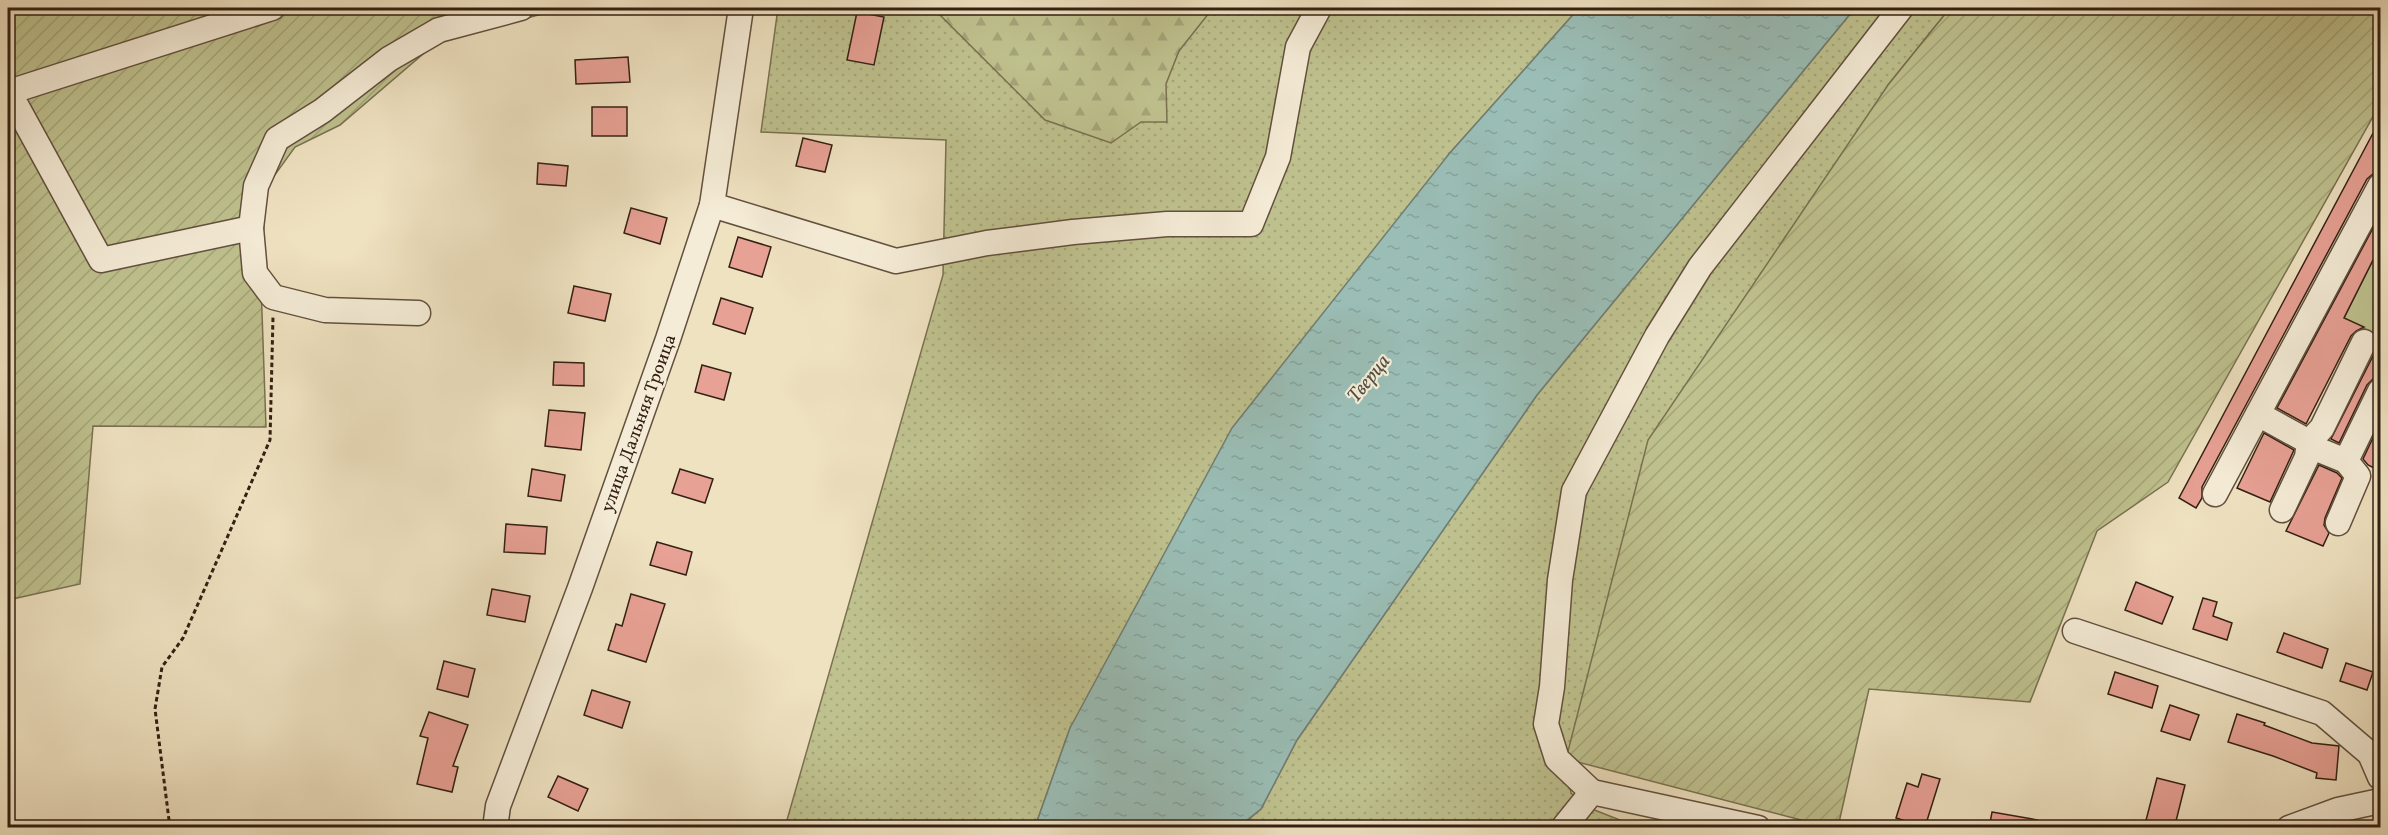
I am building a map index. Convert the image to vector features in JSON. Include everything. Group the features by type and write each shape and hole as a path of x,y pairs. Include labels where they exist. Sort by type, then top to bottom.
{"street":[{"path":"251,228 101,260 8,91 272,8"},
{"path":"418,313 325,310 273,297 255,273 251,228 256,186 277,139 322,111 389,59 439,30 521,8"},
{"name":"улица Дальняя Троица","path":"495,828 498,806 584,576 668,339 712,206 741,8"},
{"path":"712,206 896,261 987,243 1074,232 1167,224 1251,224 1278,157 1298,47 1319,8"},
{"path":"1758,828 1593,792 1557,759 1546,724 1552,687 1560,580 1574,492 1657,336 1700,267 1901,8"},
{"path":"2216,494 2380,186"},
{"path":"2282,510 2307,457 2309,442 2322,428 2364,342"},
{"path":"2346,461 2380,391"},
{"path":"2258,414 2309,442 2319,450 2346,461 2358,476 2338,523"},
{"path":"2075,631 2322,713 2370,754 2380,777"},
{"path":"1563,828 1593,792"},
{"path":"2289,828 2338,810 2380,801"}],"path":[{"path":"170,828 155,709 162,667 183,638 270,440 273,297"}],"green space":[{"path":"8,8 564,8 436,43 340,125 295,147 258,198 266,427 93,426 80,584 8,600"},
{"path":"778,8 1579,8 1449,154 1070,728 1035,827 785,827 943,275 946,140 761,132"},
{"path":"986,8 1213,8 1179,51 1166,84 1167,122 1141,122 1111,143 1045,120 940,15"},
{"path":"1855,8 1950,8 1888,85 1566,759 1571,793 1587,807 1620,820 1613,828 1238,828 1261,809 1297,740 1537,395"},
{"path":"1950,8 2380,8 2380,104 2168,482 2097,531 2030,702 1869,689 1838,827 1828,827 1566,759 1648,440 1888,85"},
{"path":"2380,246 2380,337 2344,318"}],"water":[{"name":"Тверца","path":"1579,8 1855,8 1537,395 1297,740 1261,809 1238,827 1035,827 1070,728 1232,428 1449,154"}],"building":[{"path":"857,12 884,17 874,65 847,60"},
{"path":"628,57 630,82 576,84 575,60"},
{"path":"592,107 627,107 627,136 592,136"},
{"path":"2380,120 2380,172 2367,179 2202,487 2202,498 2196,508 2179,498"},
{"path":"803,138 832,145 825,172 796,166"},
{"path":"538,163 568,166 566,186 537,184"},
{"path":"631,208 667,218 660,244 624,233"},
{"path":"2380,215 2380,246 2344,318 2364,327 2351,336 2306,424 2277,408"},
{"path":"738,237 771,247 762,277 729,267"},
{"path":"574,286 611,294 605,321 568,313"},
{"path":"721,298 753,308 745,334 713,324"},
{"path":"2378,341 2380,342 2380,377 2373,379 2367,385 2339,443 2331,439 2377,348"},
{"path":"554,362 584,363 584,386 553,385"},
{"path":"702,365 731,373 724,400 695,392"},
{"path":"549,410 585,413 581,450 545,446"},
{"path":"2380,423 2380,453 2374,468 2363,459"},
{"path":"2264,433 2294,450 2270,502 2237,488"},
{"path":"2319,465 2337,473 2342,478 2325,518 2324,525 2329,533 2323,546 2286,531"},
{"path":"532,469 565,475 561,501 528,496"},
{"path":"680,469 713,479 705,503 672,493"},
{"path":"506,524 547,527 545,554 504,552"},
{"path":"657,542 692,552 686,575 650,565"},
{"path":"2136,582 2173,597 2162,624 2125,610"},
{"path":"492,589 530,596 525,622 487,615"},
{"path":"631,594 665,604 646,662 608,650 616,624 622,626"},
{"path":"2203,598 2217,602 2213,616 2232,623 2227,640 2193,629"},
{"path":"2284,633 2328,649 2322,668 2277,652"},
{"path":"444,661 475,669 468,697 437,689"},
{"path":"2346,663 2373,672 2367,690 2340,681"},
{"path":"2115,672 2158,686 2152,708 2108,694"},
{"path":"592,690 630,702 622,728 584,715"},
{"path":"2170,705 2199,715 2190,740 2161,731"},
{"path":"429,712 468,725 453,766 458,767 452,792 417,784 428,738 420,736"},
{"path":"2237,714 2312,743 2339,746 2336,780 2316,778 2317,773 2228,742"},
{"path":"1922,774 1940,779 1925,827 1896,818 1907,783 1918,787"},
{"path":"558,776 588,789 578,811 548,797"},
{"path":"2157,778 2185,785 2175,825 2160,822 2159,828 2144,828"},
{"path":"1992,812 2038,820 2037,828 1989,828"}]}
